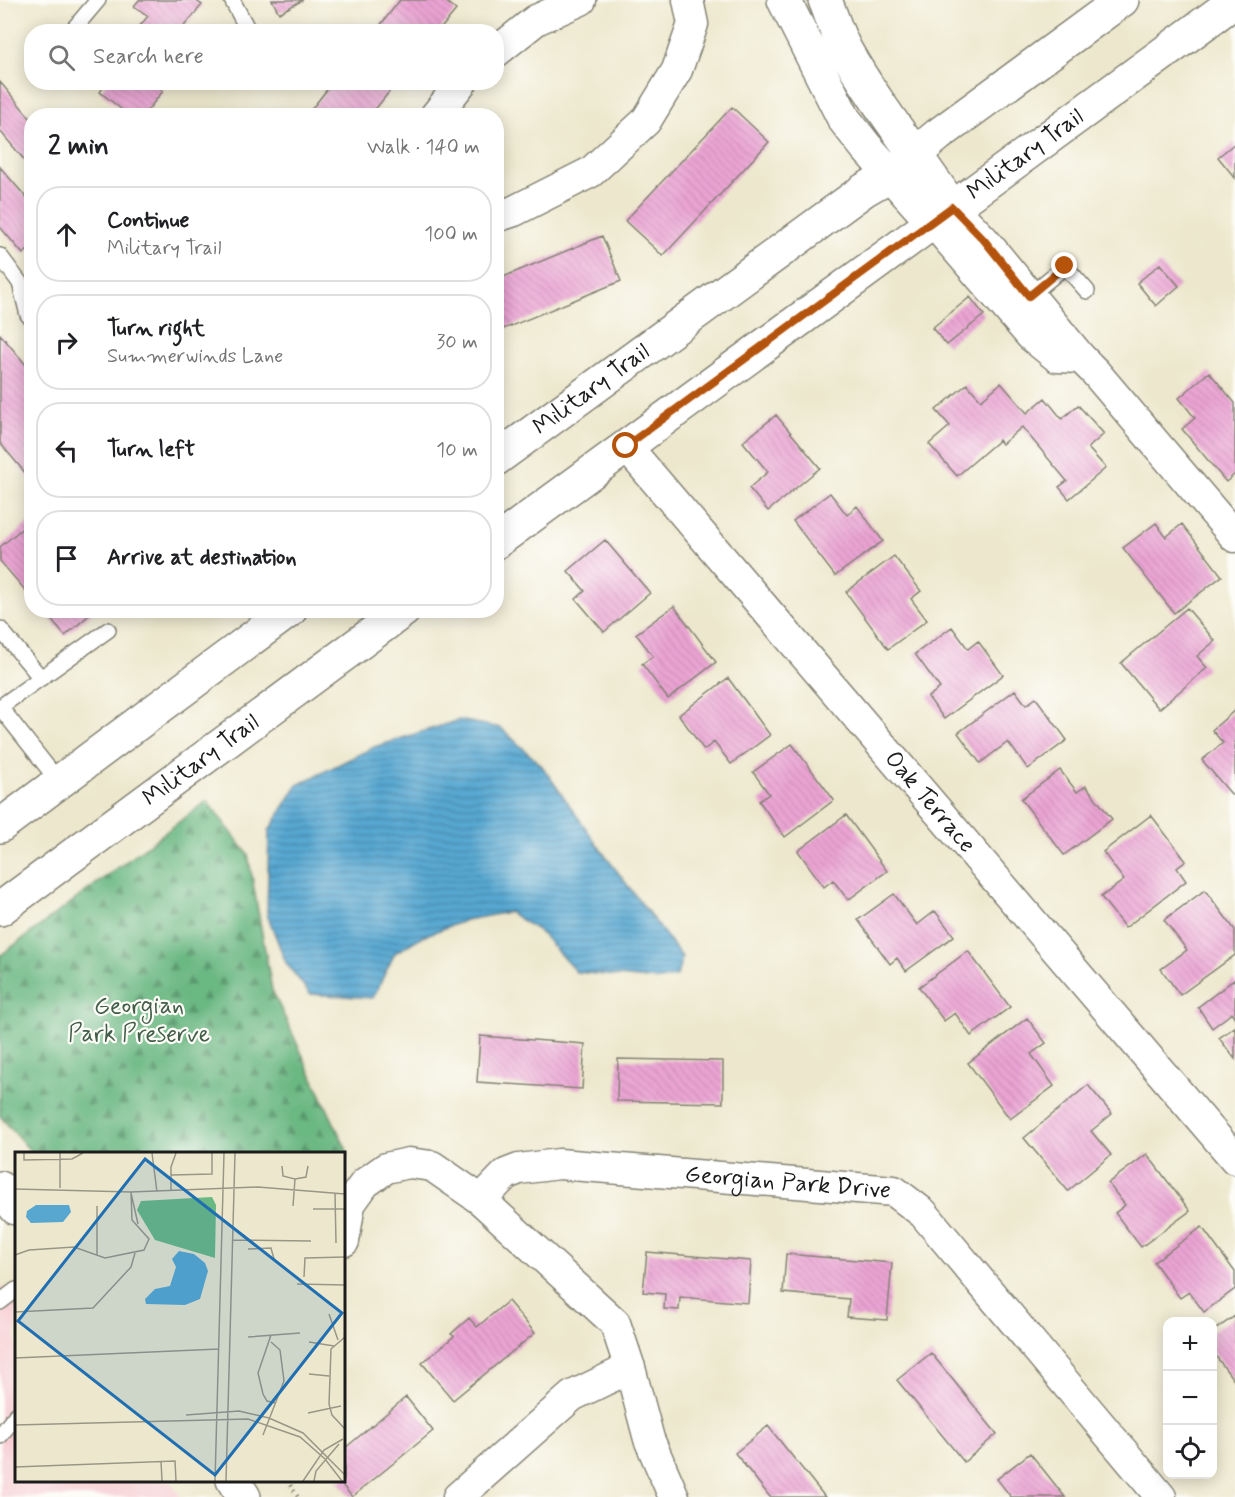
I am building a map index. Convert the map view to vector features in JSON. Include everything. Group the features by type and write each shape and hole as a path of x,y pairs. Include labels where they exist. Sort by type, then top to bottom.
{"main road":[{"path":"784,0 844,119 890,175 943,215"},
{"path":"825,0 846,50 894,126 916,153 943,215"},
{"name":"Military Trail","path":"504,453 864,190 890,175 916,153 1122,0"},
{"name":"Military Trail","path":"504,536 1235,1"},
{"path":"0,826 279,618"},
{"name":"Military Trail","path":"0,909 393,618"},
{"path":"0,1188 15,1207"},
{"path":"234,1482 243,1497"}],"street":[{"path":"504,45 536,20 581,0"},
{"path":"504,214 591,172 646,122 677,70 693,24 689,0"},
{"path":"441,108 456,90"},
{"path":"943,215 984,240 1081,358 1235,537"},
{"path":"943,215 1031,336 1057,357 1081,358"},
{"name":"Oak Terrace","path":"626,446 1235,1159"},
{"path":"345,1235 350,1203 365,1183 386,1168 410,1163 432,1166 482,1200 615,1323 630,1368 649,1440 674,1497"},
{"name":"Georgian Park Drive","path":"482,1200 506,1174 519,1169 559,1164 894,1191 923,1213 1161,1497"},
{"path":"458,1497 572,1396 630,1368"}],"lane":[{"path":"78,24 98,0"},
{"path":"232,0 245,24"},
{"path":"0,256 21,282 24,296"},
{"path":"1029,296 1065,266 1087,291"},
{"path":"0,629 41,678"},
{"path":"59,782 0,707 108,630"},
{"path":"0,1302 15,1291"},
{"path":"0,1436 15,1416"}],"path":[{"path":"288,1482 298,1497"}],"shaded area":[{"path":"0,1284 15,1303 15,1482 171,1482 181,1497 0,1497"}],"green space":[{"name":"Georgian Park Preserve","path":"207,801 248,854 272,990 348,1153 345,1160 345,1152 31,1152 0,1116 0,956"}],"water":[{"path":"459,720 501,728 542,766 601,850 682,957 677,976 660,980 576,972 539,931 509,912 466,920 421,937 395,953 373,998 310,994 286,963 267,914 269,831 297,785 374,747"}],"building":[{"path":"139,0 195,0 202,5 186,24 142,24 148,16 134,6"},
{"path":"272,0 303,0 279,13"},
{"path":"400,0 444,0 456,10 445,24 381,24"},
{"path":"0,82 24,110 24,160 0,131"},
{"path":"101,90 163,91 149,108 120,108 100,92"},
{"path":"327,90 391,90 376,108 312,108"},
{"path":"732,107 769,142 663,256 625,221"},
{"path":"1235,143 1235,178 1218,157"},
{"path":"0,167 24,195 24,253 0,227"},
{"path":"602,236 621,281 504,329 504,277"},
{"path":"1160,264 1179,286 1156,306 1137,283"},
{"path":"970,297 984,315 947,345 932,328"},
{"path":"0,334 24,362 24,472 0,443"},
{"path":"1209,372 1235,403 1235,474 1226,482 1182,429 1195,418 1179,398"},
{"path":"1001,383 1027,413 1045,398 1062,419 1078,405 1104,434 1088,448 1106,468 1069,499 1059,487 1067,481 1022,427 1002,444 999,440 957,476 929,444 950,426 936,410 967,384 981,400"},
{"path":"776,415 820,468 768,511 749,488 768,472 743,442"},
{"path":"830,493 847,515 857,506 883,541 835,576 793,521"},
{"path":"1156,523 1166,537 1182,524 1222,576 1174,613 1123,548"},
{"path":"24,527 24,589 0,561 0,547"},
{"path":"605,540 650,593 604,632 576,599 585,591 568,571"},
{"path":"894,556 921,591 911,599 927,620 888,649 846,592"},
{"path":"674,606 716,662 668,699 642,664 653,656 636,634"},
{"path":"1187,608 1215,641 1197,656 1207,668 1159,709 1121,663"},
{"path":"50,618 86,618 65,636"},
{"path":"952,627 968,649 978,641 1003,675 944,719 928,697 940,688 915,654"},
{"path":"728,678 770,735 731,764 714,742 704,750 679,715"},
{"path":"1015,690 1026,705 1036,698 1067,740 1028,769 1008,742 980,763 958,733"},
{"path":"1235,710 1235,793 1232,795 1202,760 1223,743 1212,730"},
{"path":"792,744 834,800 785,837 759,801 769,794 753,772"},
{"path":"1060,770 1077,792 1086,786 1112,819 1064,855 1021,799"},
{"path":"846,815 887,871 848,900 833,880 824,887 798,851"},
{"path":"1151,815 1186,861 1177,868 1186,881 1125,928 1101,897 1124,880 1103,852"},
{"path":"1205,890 1235,930 1235,955 1180,995 1161,969 1187,950 1164,920"},
{"path":"894,894 917,925 935,911 954,936 906,971 897,958 890,964 858,920"},
{"path":"968,951 1010,1007 971,1036 955,1013 944,1021 919,987"},
{"path":"1235,979 1235,1018 1232,1013 1212,1028 1198,1007"},
{"path":"1027,1018 1046,1043 1031,1054 1054,1086 1010,1119 968,1063"},
{"path":"1235,1027 1235,1059 1219,1038"},
{"path":"480,1036 585,1044 582,1089 477,1082"},
{"path":"618,1059 723,1061 723,1103 617,1101"},
{"path":"1088,1085 1112,1114 1091,1131 1111,1155 1068,1191 1024,1138"},
{"path":"1147,1154 1190,1211 1141,1247 1115,1213 1125,1205 1108,1183"},
{"path":"1202,1227 1235,1272 1235,1289 1204,1312 1189,1292 1180,1298 1154,1262"},
{"path":"647,1252 751,1261 748,1303 680,1297 679,1310 664,1309 665,1294 643,1292"},
{"path":"786,1254 892,1263 887,1320 847,1317 849,1299 783,1293"},
{"path":"508,1301 535,1333 453,1400 422,1363 454,1336 451,1334 469,1318 477,1327"},
{"path":"1235,1316 1235,1382 1217,1358 1217,1329"},
{"path":"931,1353 997,1434 964,1462 897,1380"},
{"path":"406,1397 433,1431 352,1497 340,1482 345,1482 345,1448"},
{"path":"768,1426 825,1497 770,1497 735,1453"},
{"path":"1030,1453 1065,1497 1011,1497 997,1479"}],"route":[{"path":"626,446 952,207 984,240 1029,296 1065,266"}]}
